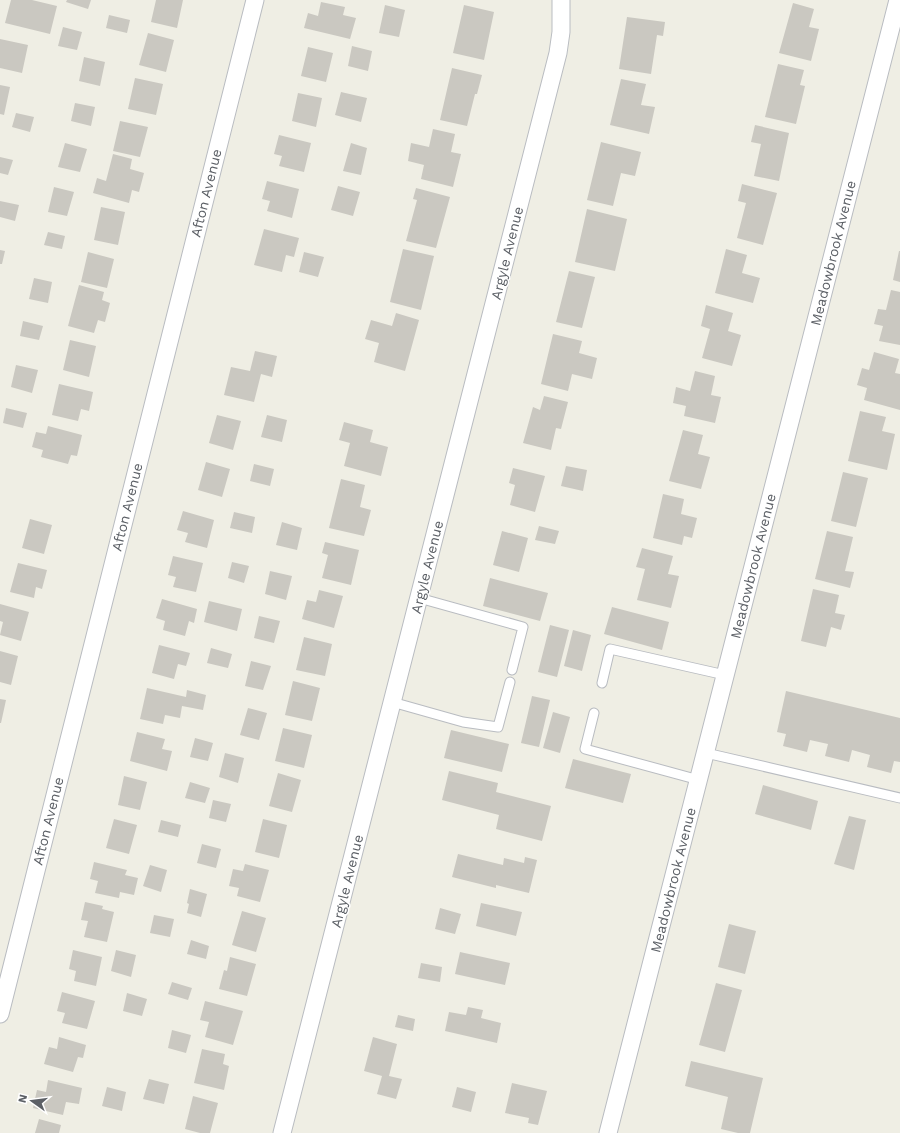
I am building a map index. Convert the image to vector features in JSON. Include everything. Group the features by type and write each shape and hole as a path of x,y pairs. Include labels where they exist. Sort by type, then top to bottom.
{"street":[{"name":"Afton Avenue","path":"0,1014 255,0"},
{"name":"Argyle Avenue","path":"282,1133 558,53 561,32 561,0"},
{"name":"Meadowbrook Avenue","path":"608,1133 898,0"}],"lane":[{"path":"419,598 523,627 512,670"},
{"path":"602,683 610,649 725,676"},
{"path":"392,702 463,722 498,727 510,682"},
{"path":"594,713 585,749 698,780"},
{"path":"706,752 900,798"}],"building":[{"path":"11,0 32,0 57,6 50,34 5,23"},
{"path":"67,0 91,0 88,9 66,2"},
{"path":"156,0 183,0 177,28 151,22"},
{"path":"321,2 345,7 343,15 356,18 350,39 304,28 308,13 318,16"},
{"path":"793,3 814,9 809,27 819,29 811,61 779,53"},
{"path":"385,5 405,10 399,37 379,33"},
{"path":"464,5 494,12 484,60 453,53"},
{"path":"109,15 130,20 127,33 106,28"},
{"path":"627,17 665,22 663,36 657,35 651,74 619,69"},
{"path":"63,27 82,32 77,50 58,46"},
{"path":"148,33 174,40 166,72 139,65"},
{"path":"0,39 28,45 22,73 0,68"},
{"path":"352,46 372,51 368,71 348,66"},
{"path":"308,47 333,53 326,82 301,76"},
{"path":"84,57 105,62 100,86 79,81"},
{"path":"778,64 804,70 800,85 805,86 796,124 765,117"},
{"path":"452,68 482,75 477,94 475,94 467,126 440,120"},
{"path":"135,78 163,84 156,115 128,109"},
{"path":"621,79 646,84 641,105 655,107 649,134 610,125"},
{"path":"0,85 10,87 4,115 0,114"},
{"path":"341,92 367,98 361,122 335,115"},
{"path":"298,93 322,98 316,127 292,121"},
{"path":"75,103 95,107 91,126 71,121"},
{"path":"16,113 34,117 30,132 12,127"},
{"path":"120,121 148,127 140,157 113,151"},
{"path":"755,125 789,133 779,181 754,176 761,144 751,142"},
{"path":"433,129 455,134 451,152 461,154 453,187 421,179 424,165 408,161 411,143 429,147"},
{"path":"279,135 311,143 304,172 279,166 282,156 274,154"},
{"path":"601,142 641,152 635,176 621,173 613,206 587,200"},
{"path":"65,143 87,149 80,172 58,167"},
{"path":"351,143 367,148 361,175 343,171"},
{"path":"113,154 132,159 130,169 144,173 139,192 132,190 129,203 93,193 97,178 106,181"},
{"path":"0,157 13,160 8,175 0,173"},
{"path":"267,181 299,189 292,218 267,211 270,201 262,199"},
{"path":"742,184 777,193 763,245 737,238 746,203 738,201"},
{"path":"338,186 360,192 353,216 331,210"},
{"path":"54,187 74,192 67,216 48,212"},
{"path":"416,188 450,197 436,248 406,241 417,200 413,199"},
{"path":"0,201 19,205 15,221 0,217"},
{"path":"101,207 125,212 118,245 94,240"},
{"path":"587,209 627,219 615,271 575,262"},
{"path":"264,229 299,238 294,257 286,255 282,272 254,265"},
{"path":"48,232 65,236 62,249 44,245"},
{"path":"403,249 434,256 421,310 390,302"},
{"path":"726,249 747,255 742,273 760,278 753,303 715,293"},
{"path":"0,250 5,251 2,264 0,264"},
{"path":"900,251 900,282 893,280"},
{"path":"88,252 114,259 107,288 81,282"},
{"path":"304,252 324,257 318,277 299,272"},
{"path":"569,271 595,277 582,328 556,322"},
{"path":"34,278 52,282 48,303 29,299"},
{"path":"79,285 104,292 102,300 110,303 105,322 98,320 94,333 68,326"},
{"path":"891,290 900,292 900,345 879,341 883,326 874,324 878,309 886,310"},
{"path":"706,305 733,313 728,331 741,335 732,366 702,358 710,329 701,326"},
{"path":"396,313 419,320 405,371 374,362 379,343 365,339 371,320 392,326"},
{"path":"23,321 43,326 39,340 20,336"},
{"path":"553,334 582,341 579,353 597,358 592,379 572,374 568,391 541,384"},
{"path":"70,340 96,346 89,377 63,370"},
{"path":"255,351 277,356 272,377 261,374 254,402 224,395 231,367 250,371"},
{"path":"874,352 899,359 895,373 900,374 900,410 864,400 867,388 857,385 862,368 869,370"},
{"path":"16,365 38,370 32,393 11,387"},
{"path":"695,371 715,376 711,395 721,397 715,423 684,416 686,406 673,403 676,387 690,391"},
{"path":"59,384 93,392 89,411 81,409 78,421 52,415"},
{"path":"544,396 568,402 561,429 556,428 551,450 523,443 533,407 540,410"},
{"path":"6,408 27,413 23,428 3,423"},
{"path":"860,411 886,417 882,431 895,434 887,470 848,461"},
{"path":"217,415 241,421 233,450 209,443"},
{"path":"267,415 287,420 282,442 261,437"},
{"path":"344,422 373,430 370,442 388,447 381,476 344,466 350,443 339,440"},
{"path":"48,426 82,435 77,456 71,455 68,464 41,457 43,450 32,447 36,432 46,434"},
{"path":"683,430 703,435 698,454 710,457 701,489 669,481"},
{"path":"206,462 230,469 222,497 198,490"},
{"path":"254,464 274,469 270,486 250,481"},
{"path":"566,466 587,470 583,491 561,486"},
{"path":"513,468 545,476 535,512 510,505 515,485 509,483"},
{"path":"843,472 868,478 856,527 831,521"},
{"path":"341,479 365,485 360,507 371,510 364,536 329,528"},
{"path":"663,494 684,499 681,514 697,518 692,538 684,536 682,545 653,538"},
{"path":"183,511 214,520 207,548 185,542 188,533 177,530"},
{"path":"234,512 255,517 252,533 230,528"},
{"path":"30,519 52,525 44,554 22,548"},
{"path":"282,522 302,528 297,550 276,545"},
{"path":"539,526 559,531 555,544 535,540"},
{"path":"502,531 528,538 519,572 493,565"},
{"path":"827,531 853,537 845,571 854,572 850,588 815,579"},
{"path":"325,542 359,550 351,585 322,578 328,555 322,553"},
{"path":"642,548 673,556 668,574 679,576 671,608 637,600 645,569 636,567"},
{"path":"173,556 203,563 196,592 173,587 176,577 168,575"},
{"path":"232,562 249,566 244,583 228,578"},
{"path":"18,563 47,570 42,589 36,587 34,598 10,592"},
{"path":"270,571 292,576 286,600 265,594"},
{"path":"490,578 548,593 540,621 483,606"},
{"path":"813,589 839,595 835,613 845,615 841,630 831,627 826,647 801,641"},
{"path":"319,590 343,596 334,628 302,619 307,600 316,602"},
{"path":"162,599 197,609 194,623 189,621 185,636 163,630 165,621 156,618"},
{"path":"209,601 242,609 237,631 204,622"},
{"path":"0,604 29,612 21,641 0,635 3,622 0,621"},
{"path":"612,607 669,622 662,650 604,634"},
{"path":"259,616 280,621 274,643 254,638"},
{"path":"550,625 569,630 557,677 538,672"},
{"path":"573,630 591,635 582,671 564,666"},
{"path":"304,637 332,644 325,676 296,670"},
{"path":"159,645 190,653 186,666 178,664 174,679 152,673"},
{"path":"211,648 232,654 228,668 207,663"},
{"path":"0,651 18,656 11,685 0,682"},
{"path":"251,661 271,666 263,690 245,686"},
{"path":"293,681 320,688 312,721 285,715"},
{"path":"147,688 186,697 187,690 206,695 203,710 182,706 180,718 165,715 163,724 140,719"},
{"path":"786,691 900,718 900,762 894,761 891,773 867,767 870,755 852,750 849,762 825,756 828,744 810,740 807,752 783,746 786,734 777,732"},
{"path":"532,696 550,700 539,747 521,743"},
{"path":"0,699 6,700 1,723 0,723"},
{"path":"248,708 267,713 259,740 240,735"},
{"path":"553,712 570,717 560,753 543,748"},
{"path":"283,728 312,735 304,768 275,761"},
{"path":"451,730 509,744 502,772 444,758"},
{"path":"137,732 165,739 162,749 172,751 167,771 130,761"},
{"path":"195,738 213,743 208,761 190,757"},
{"path":"225,753 244,758 238,783 219,777"},
{"path":"573,759 631,774 623,803 565,788"},
{"path":"449,771 498,783 496,792 551,806 542,841 496,829 499,815 442,800"},
{"path":"278,773 301,780 292,812 269,806"},
{"path":"124,776 147,782 140,810 118,805"},
{"path":"190,782 210,788 205,803 185,798"},
{"path":"763,785 818,801 811,830 755,814"},
{"path":"213,800 231,804 226,822 209,818"},
{"path":"849,816 866,820 854,870 834,864"},
{"path":"114,819 137,825 129,854 106,848"},
{"path":"263,819 287,825 279,858 255,852"},
{"path":"161,820 181,825 178,837 158,832"},
{"path":"202,844 221,849 216,868 197,863"},
{"path":"458,854 503,865 504,858 524,863 525,857 537,860 529,893 496,885 496,888 452,877"},
{"path":"94,862 127,870 125,875 138,878 134,895 120,892 119,898 95,893 98,881 90,879"},
{"path":"245,864 269,870 260,902 237,896 239,888 229,886 233,869 243,871"},
{"path":"150,865 167,870 161,892 143,886"},
{"path":"190,889 207,894 201,917 187,913 189,904 187,903"},
{"path":"85,902 103,906 102,909 114,912 107,942 84,937 88,921 81,920"},
{"path":"481,903 522,912 516,936 476,926"},
{"path":"440,908 461,914 455,934 435,929"},
{"path":"242,911 266,918 256,952 232,945"},
{"path":"154,915 174,919 170,937 150,933"},
{"path":"729,924 756,931 745,974 718,967"},
{"path":"191,940 209,946 206,959 187,954"},
{"path":"73,950 102,957 96,986 74,981 76,971 69,969"},
{"path":"116,950 136,955 131,977 111,971"},
{"path":"460,952 510,963 505,985 455,974"},
{"path":"230,957 256,964 247,996 219,989 224,970 227,971"},
{"path":"421,963 442,967 440,982 418,978"},
{"path":"172,982 192,988 188,1000 168,994"},
{"path":"716,983 742,990 725,1052 699,1045"},
{"path":"62,992 95,1001 87,1029 62,1023 65,1013 57,1011"},
{"path":"127,993 147,999 142,1016 123,1011"},
{"path":"205,1001 243,1011 233,1045 205,1037 209,1022 200,1020"},
{"path":"468,1007 483,1010 481,1018 501,1023 497,1043 445,1031 449,1012 466,1015"},
{"path":"398,1015 415,1019 413,1031 395,1027"},
{"path":"172,1030 191,1035 186,1053 168,1048"},
{"path":"59,1037 86,1045 83,1058 78,1057 73,1072 44,1064 49,1047 57,1049"},
{"path":"373,1037 397,1044 389,1076 402,1079 396,1099 377,1094 382,1076 364,1071"},
{"path":"202,1049 225,1054 223,1064 229,1066 224,1090 194,1083"},
{"path":"691,1061 763,1078 750,1133 738,1133 721,1129 728,1097 685,1086"},
{"path":"149,1079 169,1084 164,1104 143,1099"},
{"path":"48,1080 82,1088 79,1104 66,1102 63,1115 33,1108 37,1090 46,1092"},
{"path":"512,1083 547,1091 538,1125 528,1123 529,1118 505,1113"},
{"path":"107,1087 126,1092 122,1111 102,1106"},
{"path":"457,1087 476,1092 471,1112 452,1107"},
{"path":"193,1096 218,1103 210,1133 200,1133 185,1129"},
{"path":"39,1119 61,1125 59,1133 35,1133"}]}
